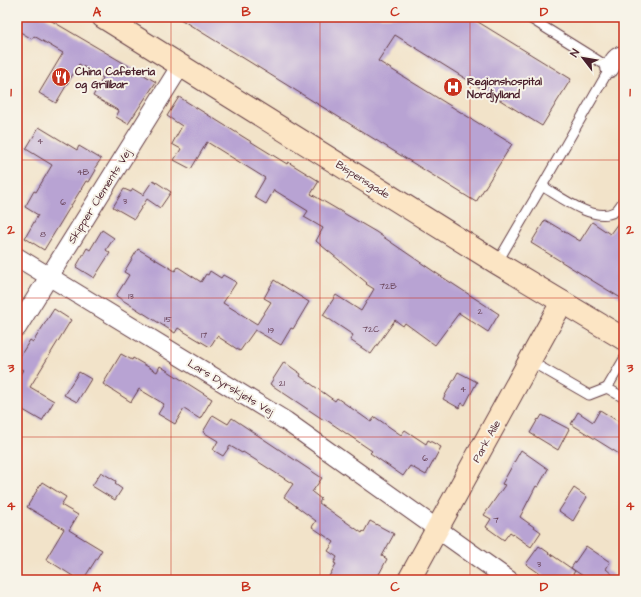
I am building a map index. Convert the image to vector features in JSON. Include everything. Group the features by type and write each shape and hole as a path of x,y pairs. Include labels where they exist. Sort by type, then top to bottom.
{"street":[{"name":"Bispensgade","path":"110,19 497,263 623,337"},
{"path":"610,68 616,58 620,55 624,55"},
{"name":"Skipper Clements Vej","path":"17,328 181,65"},
{"name":"Lars Dyrskjøts Vej","path":"17,257 286,421 509,580"},
{"name":"Park Alle","path":"409,580 562,302"}],"lane":[{"path":"497,263 610,68 528,17"},
{"path":"542,186 581,210 595,214 609,214 614,212 624,200"},
{"path":"530,360 589,395 607,388 624,359"},
{"path":"607,388 624,398"}],"building":[{"path":"17,17 45,17 156,82 128,124 116,117 119,111 93,96 103,78 79,64 56,103 39,93 63,53 34,36 32,39 17,30"},
{"path":"177,17 470,17 571,79 542,126 395,35 378,61 512,144 476,202"},
{"path":"179,97 287,164 288,162 319,181 311,194 376,232 499,314 488,332 459,313 435,345 405,323 403,326 395,320 371,354 350,340 353,335 323,315 336,295 361,311 374,289 366,284 367,283 316,241 323,228 304,217 308,211 274,190 266,204 254,197 265,178 207,142 191,169 174,160 181,149 172,144 182,126 167,116"},
{"path":"39,127 77,150 79,146 101,159 94,169 96,170 89,182 86,181 44,250 25,238 38,215 25,207 52,165 26,149"},
{"path":"153,180 171,192 160,208 147,199 134,219 113,207 124,189 131,192 133,189 143,195"},
{"path":"624,215 624,300 531,243 545,220 580,241 592,222 610,234"},
{"path":"102,230 114,238 106,250 110,253 94,278 76,267 87,248 90,250"},
{"path":"138,249 175,271 178,267 201,282 210,271 221,278 223,275 234,281 236,283 223,303 257,324 271,302 264,298 274,280 309,302 293,329 291,328 281,345 255,330 240,351 217,336 210,347 178,328 175,333 116,296 129,275 124,272"},
{"path":"54,309 71,320 30,387 54,401 42,421 18,407 17,409 17,379 23,370 17,367 17,361 30,340 33,342"},
{"path":"121,354 132,360 133,358 157,372 160,366 212,399 200,419 184,409 175,424 158,414 164,404 139,389 131,402 103,384"},
{"path":"284,362 301,374 300,376 335,401 337,398 371,422 375,417 401,435 405,430 426,444 428,440 441,447 426,475 410,466 403,476 370,453 372,451 270,384"},
{"path":"79,372 91,379 77,402 64,395"},
{"path":"458,372 477,382 465,405 462,403 459,408 443,399"},
{"path":"600,410 624,425 624,457 571,424 578,412 593,422"},
{"path":"213,415 228,424 232,418 322,478 312,492 321,499 319,503 362,533 370,521 394,534 382,556 387,559 376,580 327,580 336,564 334,563 337,557 328,551 334,542 312,527 316,521 284,497 293,484 243,452 242,453 230,446 223,456 213,450 218,441 203,432"},
{"path":"542,415 569,429 558,450 530,433"},
{"path":"521,450 548,469 538,487 536,486 520,517 541,532 531,547 510,532 504,540 486,527 491,519 484,515 505,485 502,484"},
{"path":"101,472 116,481 115,484 122,489 115,500 92,486"},
{"path":"42,482 66,497 61,505 78,515 69,530 102,550 83,580 79,580 46,559 64,529 27,507"},
{"path":"574,488 587,497 573,521 559,511"},
{"path":"539,546 575,571 569,580 549,580 526,564"},
{"path":"586,546 610,562 606,569 619,580 589,580 571,568"}],"place":[{"name":"China Cafeteria og Grillbar","path":"61,77"},
{"name":"Regionshospital Nordjylland","path":"453,87"}]}
